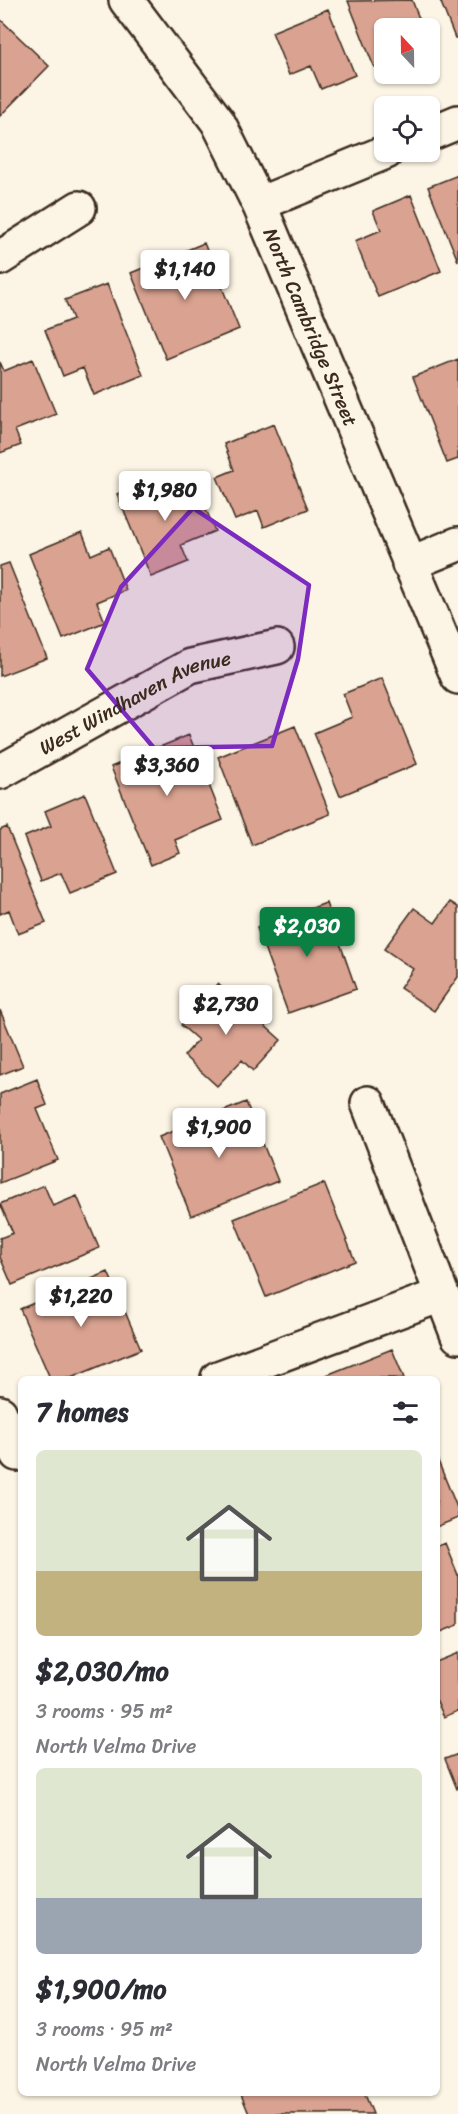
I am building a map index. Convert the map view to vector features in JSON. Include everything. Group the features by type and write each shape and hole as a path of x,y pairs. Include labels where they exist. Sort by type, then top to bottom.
{"street":[{"name":"North Cambridge Street","path":"126,0 218,122 259,204 458,677"},
{"path":"440,129 458,122"},
{"path":"259,204 374,157"},
{"path":"0,258 79,208"},
{"path":"409,564 458,544"},
{"name":"West Windhaven Avenue","path":"0,772 190,666 277,647"},
{"path":"368,1103 458,1336"},
{"path":"223,1376 441,1295"},
{"path":"0,1413 18,1451"}],"highlighted area":[{"path":"193,508 309,585 298,659 272,746 154,748 87,669 121,587"}],"building":[{"path":"412,0 419,18 374,18 374,67 348,1"},
{"path":"440,0 458,0 458,37 455,38"},
{"path":"328,9 355,75 321,89 311,66 289,75 272,32"},
{"path":"0,19 49,66 0,116"},
{"path":"458,175 458,261 428,187"},
{"path":"411,195 441,271 378,297 355,241 381,230 373,211"},
{"path":"204,243 239,329 166,359 131,273"},
{"path":"107,284 143,375 94,395 83,368 63,376 45,330 73,319 65,300"},
{"path":"33,359 56,414 15,430 21,445 0,453 0,362 4,371"},
{"path":"458,359 458,459 447,463 413,377"},
{"path":"274,424 308,509 264,527 258,511 235,520 217,477 234,470 224,444"},
{"path":"166,474 174,494 196,485 215,531 181,545 188,562 151,577 117,494"},
{"path":"82,532 91,555 109,547 126,590 97,602 105,622 63,639 29,554"},
{"path":"9,563 47,658 0,676 0,566"},
{"path":"382,678 417,764 340,796 314,733 352,717 343,694"},
{"path":"295,726 330,814 252,845 218,757"},
{"path":"189,735 223,820 175,840 180,853 151,865 111,767"},
{"path":"85,794 117,874 70,893 61,873 41,881 24,837 51,826 45,811"},
{"path":"7,827 46,923 18,934 9,910 0,914 0,830"},
{"path":"450,902 458,907 458,977 434,1011 400,988 413,969 384,949 414,908 435,923"},
{"path":"326,903 356,989 288,1013 257,928"},
{"path":"218,984 281,1040 253,1071 242,1060 217,1086 184,1056 198,1040 181,1025"},
{"path":"0,1010 23,1066 0,1075"},
{"path":"37,1079 47,1105 37,1109 58,1160 0,1183 0,1094"},
{"path":"246,1102 278,1181 191,1216 159,1137"},
{"path":"324,1183 355,1261 266,1297 234,1219"},
{"path":"44,1185 53,1206 77,1196 99,1248 12,1285 0,1257 0,1238 13,1233 0,1204"},
{"path":"108,1272 141,1349 76,1376 49,1376 20,1309"},
{"path":"392,1349 403,1376 324,1376"},
{"path":"440,1466 458,1510 458,1518 440,1525"},
{"path":"445,1543 458,1575 458,1625 440,1632 440,1545"},
{"path":"458,1653 458,1711 444,1717 440,1708 440,1660"},
{"path":"458,1754 458,1788 457,1789 445,1759"},
{"path":"242,2096 366,2096 373,2114 249,2114"}]}
